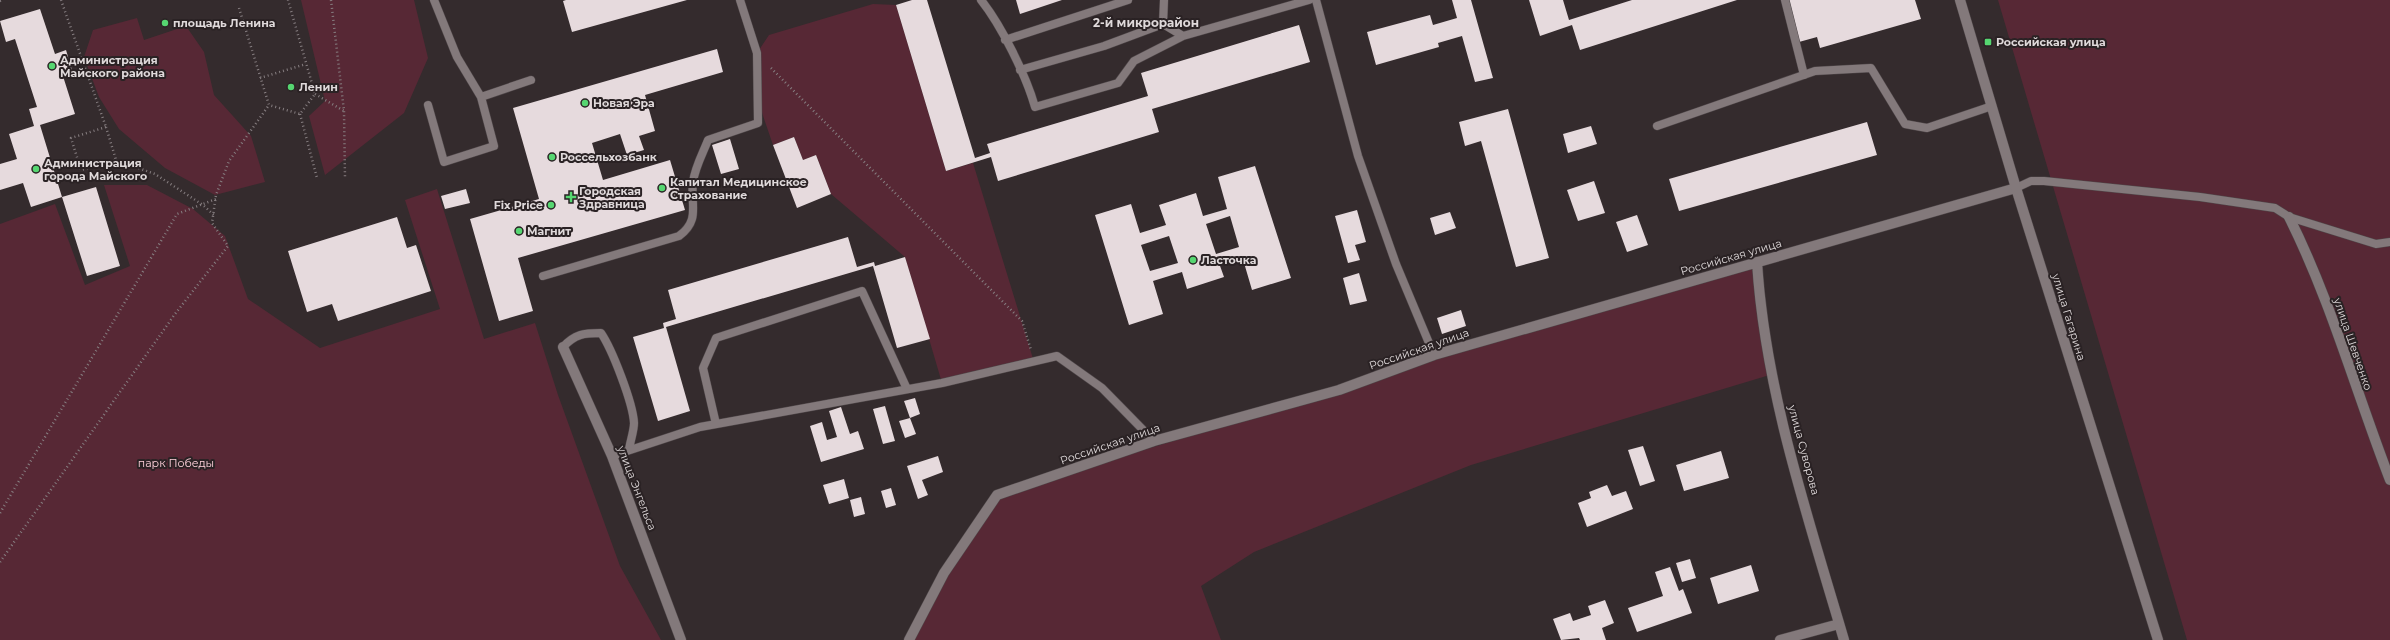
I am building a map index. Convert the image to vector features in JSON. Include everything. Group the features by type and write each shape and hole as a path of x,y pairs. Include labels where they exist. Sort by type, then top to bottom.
{"street":[{"name":"улица Гагарина","path":"1960,0 2016,188 2158,640"},
{"name":"Российская улица","path":"909,640 944,573 997,495 1154,441 1339,390 1434,355 2016,188"},
{"name":"улица Шевченко","path":"2289,217 2310,258 2339,334 2367,421 2390,480"},
{"name":"улица Суворова","path":"1757,262 1760,308 1784,427 1844,640"},
{"name":"улица Энгельса","path":"563,347 612,456 681,640"},
{"path":"1780,640 1839,624"}],"lane":[{"path":"428,105 444,162 494,146 481,97 457,57 434,0"},
{"path":"543,276 679,236 689,229 693,217 694,181 708,140 758,123 757,53 740,0"},
{"path":"981,0 991,13 1005,40 1031,92 1035,107 1118,83 1134,61 1183,36 1309,0"},
{"path":"1005,40 1128,0"},
{"path":"1163,24 1164,0"},
{"path":"1316,0 1358,156 1396,264 1434,355"},
{"path":"1785,0 1804,75"},
{"path":"1020,70 1104,46 1163,24"},
{"path":"1163,24 1183,36"},
{"path":"1657,126 1815,71 1871,68 1905,124 1927,128 1992,106"},
{"path":"481,97 531,80"},
{"path":"2016,188 2031,181 2044,180 2200,197 2275,208 2289,217 2376,244 2390,242"},
{"path":"716,424 703,368 716,338 862,291 907,389"},
{"path":"563,347 572,338 584,332 601,333 607,342 624,388 634,423 629,450"},
{"path":"612,456 700,427 907,389 1057,356 1102,388 1154,441"}],"path":[{"path":"0,1 4,0"},
{"path":"61,0 106,126 116,160"},
{"path":"288,0 316,94 344,111"},
{"path":"331,0 344,111 345,178"},
{"path":"239,8 269,105"},
{"path":"757,53 1022,321 1034,362"},
{"path":"260,78 306,64"},
{"path":"300,114 316,94"},
{"path":"269,105 300,114"},
{"path":"0,562 175,314 228,246 212,223 216,199 229,161 269,105"},
{"path":"300,114 317,178"},
{"path":"106,126 71,138 81,170 116,160 155,174 203,205 214,215"},
{"path":"0,513 177,214 216,199"}],"green space":[{"path":"301,0 414,0 428,58 404,113 325,175 309,116 325,101"},
{"path":"1998,0 2390,0 2390,640 2187,640"},
{"path":"873,4 896,5 946,171 973,163 1034,362 942,383 905,257 831,194 816,155 803,160 794,137 773,145 757,98 757,53 769,35"},
{"path":"137,18 144,40 186,26 204,52 214,95 251,136 265,182 215,195 165,168 119,129 99,97 84,57 93,30"},
{"name":"парк Победы","path":"104,185 147,185 193,209 225,236 248,299 320,348 440,309 405,200 437,189 484,339 535,323 558,395 620,566 661,640 0,640 0,224 55,204 85,285 130,266"},
{"path":"1757,262 1773,374 1471,465 1254,552 1201,586 1221,640 909,640 997,495 1339,390 1434,355"}],"building":[{"path":"566,0 687,0 572,32 563,1"},
{"path":"912,0 927,0 975,158 990,153 987,144 1148,96 1141,73 1299,25 1310,62 1152,109 1159,132 998,181 991,157 946,171 896,5"},
{"path":"1016,0 1062,0 1020,14"},
{"path":"1452,0 1471,0 1493,78 1475,82 1462,36 1438,43 1439,47 1376,65 1367,32 1430,15 1433,25 1457,18"},
{"path":"1529,0 1563,0 1569,20 1632,0 1737,0 1580,50 1572,25 1540,36"},
{"path":"1786,0 1915,0 1921,19 1820,48 1817,37 1799,42"},
{"path":"40,9 55,54 66,50 72,70 62,73 75,114 40,125 62,197 31,207 23,183 0,190 0,164 17,159 9,134 34,126 29,109 37,107 15,39 6,42 0,21"},
{"path":"717,49 723,72 645,95 655,131 639,136 644,150 627,155 620,134 592,143 603,180 670,160 685,210 518,258 533,311 499,321 470,219 539,199 513,108"},
{"path":"1508,109 1549,258 1516,267 1481,141 1465,146 1459,122"},
{"path":"1867,122 1877,155 1679,211 1669,179"},
{"path":"1591,126 1597,144 1568,153 1563,134"},
{"path":"794,137 803,160 816,155 831,194 797,208 773,145"},
{"path":"730,139 739,169 721,174 712,145"},
{"path":"1255,166 1291,278 1252,290 1242,256 1219,263 1224,277 1187,289 1182,272 1153,281 1163,314 1129,325 1095,215 1131,204 1140,233 1166,225 1159,205 1196,193 1203,216 1227,209 1218,177","holes":["1230,216 1239,247 1216,254 1206,224","1169,236 1178,263 1150,271 1141,245"]},
{"path":"1594,181 1605,213 1578,221 1567,190"},
{"path":"96,187 120,266 87,276 62,197"},
{"path":"466,189 470,203 445,209 441,196"},
{"path":"1357,210 1366,242 1355,245 1360,260 1348,263 1335,216"},
{"path":"1450,212 1456,228 1435,235 1430,218"},
{"path":"1637,215 1648,245 1627,252 1616,222"},
{"path":"397,217 407,248 416,245 431,291 338,321 332,304 307,312 288,251"},
{"path":"848,237 857,267 874,262 875,266 905,257 930,339 897,348 873,266 666,327 690,411 658,421 633,337 664,328 663,323 676,319 668,290"},
{"path":"1359,273 1367,301 1350,305 1343,278"},
{"path":"1461,310 1466,326 1442,334 1437,318"},
{"path":"915,398 920,414 910,418 904,401"},
{"path":"885,406 895,441 883,444 873,409"},
{"path":"841,407 850,434 858,431 864,449 821,462 810,426 822,422 827,440 837,437 829,411"},
{"path":"910,418 916,434 905,438 899,421"},
{"path":"1643,446 1655,481 1640,486 1628,450"},
{"path":"1721,451 1729,478 1684,491 1676,465"},
{"path":"938,456 943,472 922,480 928,495 918,499 907,466"},
{"path":"844,479 849,498 829,504 823,485"},
{"path":"1607,485 1612,496 1626,491 1633,509 1587,527 1578,503 1591,498 1589,492"},
{"path":"891,488 896,505 886,508 881,491"},
{"path":"861,497 865,514 854,517 850,500"},
{"path":"1690,559 1696,578 1682,582 1676,563"},
{"path":"1751,565 1759,591 1718,604 1710,578"},
{"path":"1670,567 1679,591 1683,589 1692,613 1637,632 1628,608 1663,596 1655,572"},
{"path":"1605,600 1614,623 1602,628 1606,640 1580,640 1579,638 1561,640 1553,619 1570,613 1573,621 1591,615 1588,606"}],"place":[{"name":"площадь Ленина","path":"165,23"},
{"name":"Российская улица","path":"1988,42"},
{"name":"Администрация Майского района","path":"52,66"},
{"name":"Ленин","path":"291,87"},
{"name":"Новая Эра","path":"585,103"},
{"name":"Россельхозбанк","path":"552,157"},
{"name":"Администрация города Майского","path":"36,169"},
{"name":"Капитал Медицинское Страхование","path":"662,188"},
{"name":"Городская Здравница","path":"571,197"},
{"name":"Fix Price","path":"551,205"},
{"name":"Магнит","path":"519,231"},
{"name":"Ласточка","path":"1193,260"}],"district":[{"name":"2-й микрорайон","path":"1146,23"}]}
